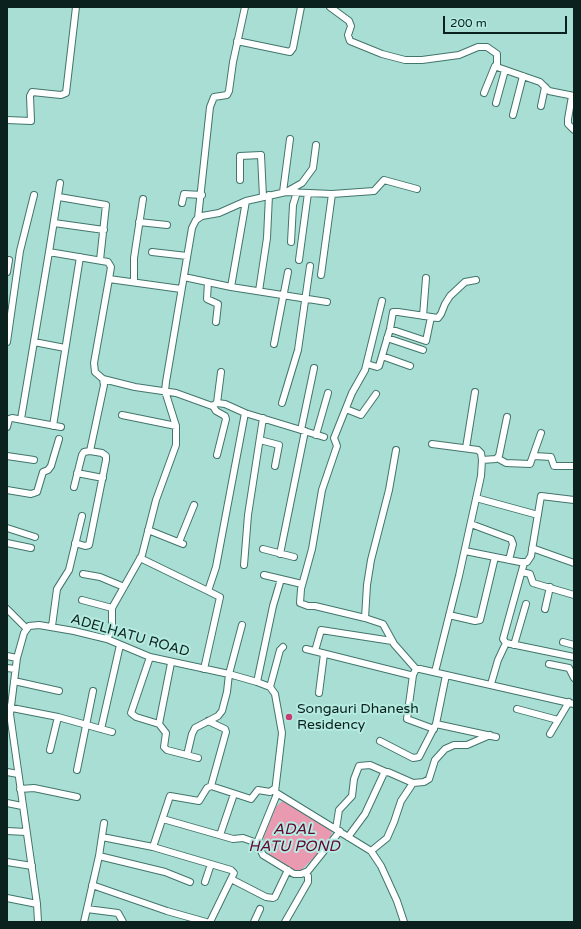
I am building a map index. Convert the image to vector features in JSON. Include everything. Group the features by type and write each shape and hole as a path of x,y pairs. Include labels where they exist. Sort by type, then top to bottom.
{"street":[{"path":"7,120 31,121 30,96 32,92 61,95 66,93 76,7"},
{"path":"107,639 112,629 112,608 140,558 156,500 176,445 176,426 165,391 181,289 192,228 198,218 202,196 208,120 213,98 228,94 237,41 245,7"},
{"path":"237,41 290,52 293,48 301,7"},
{"path":"330,7 349,21 351,26 348,35 350,40 382,54 405,60 422,60 462,55 478,47 484,46 496,53 496,66 484,93"},
{"path":"496,66 540,82 548,91 573,96 568,122 574,130"},
{"path":"496,103 505,70"},
{"path":"513,115 523,76"},
{"path":"540,106 545,87"},
{"path":"284,192 290,139"},
{"path":"284,192 302,183 308,176 314,164 316,145"},
{"path":"240,180 240,156 261,155 266,196 267,238 259,291"},
{"path":"198,218 219,213 246,201 284,192 332,194 376,191 380,183 384,180 417,189"},
{"path":"21,419 60,183"},
{"path":"291,242 293,205 297,192"},
{"path":"299,260 308,193"},
{"path":"182,203 184,194 202,196"},
{"path":"321,275 332,194"},
{"path":"7,342 16,291 20,252 34,195"},
{"path":"58,197 106,205 100,260"},
{"path":"134,282 134,258 143,199"},
{"path":"231,287 246,201"},
{"path":"139,222 167,225"},
{"path":"54,223 104,230"},
{"path":"49,252 110,263 109,279 94,363 95,372 103,379 182,394 215,405 225,404 245,413 324,437"},
{"path":"152,252 187,256"},
{"path":"53,426 80,258"},
{"path":"7,272 9,260"},
{"path":"282,403 297,356 310,266"},
{"path":"274,344 288,272"},
{"path":"184,277 231,287 284,294 327,302"},
{"path":"423,316 426,278"},
{"path":"109,279 181,289"},
{"path":"367,364 378,367 390,329 392,314 394,312 440,317 447,299 465,282 476,280"},
{"path":"208,282 207,299 218,304 216,322"},
{"path":"382,301 367,364 334,438 337,446 322,490 312,549 302,584 301,604 365,618 383,624 392,641 416,669 491,684 572,703 558,720 550,734"},
{"path":"390,329 426,341 431,317"},
{"path":"387,338 423,350"},
{"path":"34,342 65,348"},
{"path":"382,356 410,366"},
{"path":"280,554 314,368"},
{"path":"217,455 226,419 216,411 215,405 221,372"},
{"path":"90,451 104,385 103,379"},
{"path":"466,448 475,392"},
{"path":"316,434 328,393"},
{"path":"346,409 361,415 376,394"},
{"path":"208,591 216,567 245,413"},
{"path":"122,415 176,426"},
{"path":"497,458 500,454 507,417"},
{"path":"244,565 248,515 263,418"},
{"path":"7,427 9,419 21,419 61,427"},
{"path":"482,460 497,458 506,463 528,464 532,462 540,433"},
{"path":"7,490 31,494 38,492 43,472 48,470 51,466 59,439"},
{"path":"260,440 279,445 275,466"},
{"path":"432,444 480,451 482,460 471,524 435,672"},
{"path":"365,618 367,584 371,560 389,490 396,450"},
{"path":"74,487 82,453 90,451 102,453 106,456 89,545 85,546 75,543"},
{"path":"7,456 34,460"},
{"path":"534,456 551,457 554,466 574,466"},
{"path":"77,473 103,478"},
{"path":"465,550 524,563 529,560 542,495 574,500"},
{"path":"476,498 538,515"},
{"path":"148,530 181,543 194,505"},
{"path":"52,626 57,589 69,570 82,516"},
{"path":"471,524 511,539 513,544 509,560"},
{"path":"7,528 35,537"},
{"path":"7,543 31,548"},
{"path":"532,548 574,563"},
{"path":"263,549 294,557"},
{"path":"449,616 475,621 480,620 495,557"},
{"path":"140,558 220,597 204,669"},
{"path":"524,563 503,639 506,643 574,657"},
{"path":"522,572 530,574 534,583 574,595"},
{"path":"83,574 100,577 124,587"},
{"path":"264,575 302,584"},
{"path":"257,682 273,606 281,579"},
{"path":"545,609 550,587"},
{"path":"82,600 112,608"},
{"path":"514,645 526,604"},
{"path":"7,609 15,619 27,629 17,658 9,707 10,742 18,774 32,866 38,922"},
{"path":"7,619 15,619"},
{"name":"ADELHATU ROAD","path":"27,629 29,626 39,624 107,639 150,657 171,663 229,674 270,687"},
{"path":"187,755 192,732 198,725 218,716 222,711 227,692 229,674 242,625"},
{"path":"315,652 321,630 392,641"},
{"path":"563,642 574,645"},
{"path":"491,684 498,660 506,643"},
{"path":"100,729 120,645"},
{"path":"283,647 280,650 270,687 275,694 282,733 275,792 257,843 261,854 296,874 305,873 338,830 339,810 352,796 354,779 359,766 370,765 413,783 428,781 435,760 445,749 454,745 467,745 493,736 435,726 407,719 413,675 416,669"},
{"path":"306,649 413,675"},
{"path":"319,693 324,654"},
{"path":"7,656 17,658"},
{"path":"150,657 132,713 136,717 159,724 166,733 165,749 198,758"},
{"path":"159,724 171,663"},
{"path":"549,664 570,668 574,678"},
{"path":"7,668 15,669"},
{"path":"380,741 417,758 421,755 435,726 446,675"},
{"path":"14,681 59,691"},
{"path":"77,770 93,691"},
{"path":"9,707 58,717 112,732"},
{"path":"517,709 558,720"},
{"path":"50,750 58,717"},
{"path":"153,847 170,796 199,801 207,788 211,786 226,732 225,729 208,721"},
{"path":"7,772 18,774"},
{"path":"348,836 365,814 383,774 386,772"},
{"path":"371,852 387,838 401,801 413,783"},
{"path":"211,786 251,799 258,790 275,792 348,836 371,852 381,866 397,901 404,922"},
{"path":"20,789 34,788 77,798"},
{"path":"220,835 234,794"},
{"path":"7,803 22,806"},
{"path":"163,819 233,839 243,838 257,843"},
{"path":"84,922 99,856 104,824"},
{"path":"7,831 26,832"},
{"path":"102,837 153,847 232,870 234,873 210,922"},
{"path":"99,856 165,872 190,882"},
{"path":"7,862 32,866"},
{"path":"205,882 211,864"},
{"path":"231,879 266,897 273,898 275,897 288,870"},
{"path":"286,922 308,882 308,876 305,873"},
{"path":"92,886 198,921 206,922"},
{"path":"7,898 37,904"},
{"path":"87,909 118,913 123,922"},
{"path":"254,922 260,909"}],"water":[{"name":"ADAL HATU POND","path":"285,801 332,830 331,836 319,853 298,873 272,857 263,847 264,837 276,807 281,802"}],"place":[{"name":"Songauri Dhanesh Residency","path":"289,717"}]}
